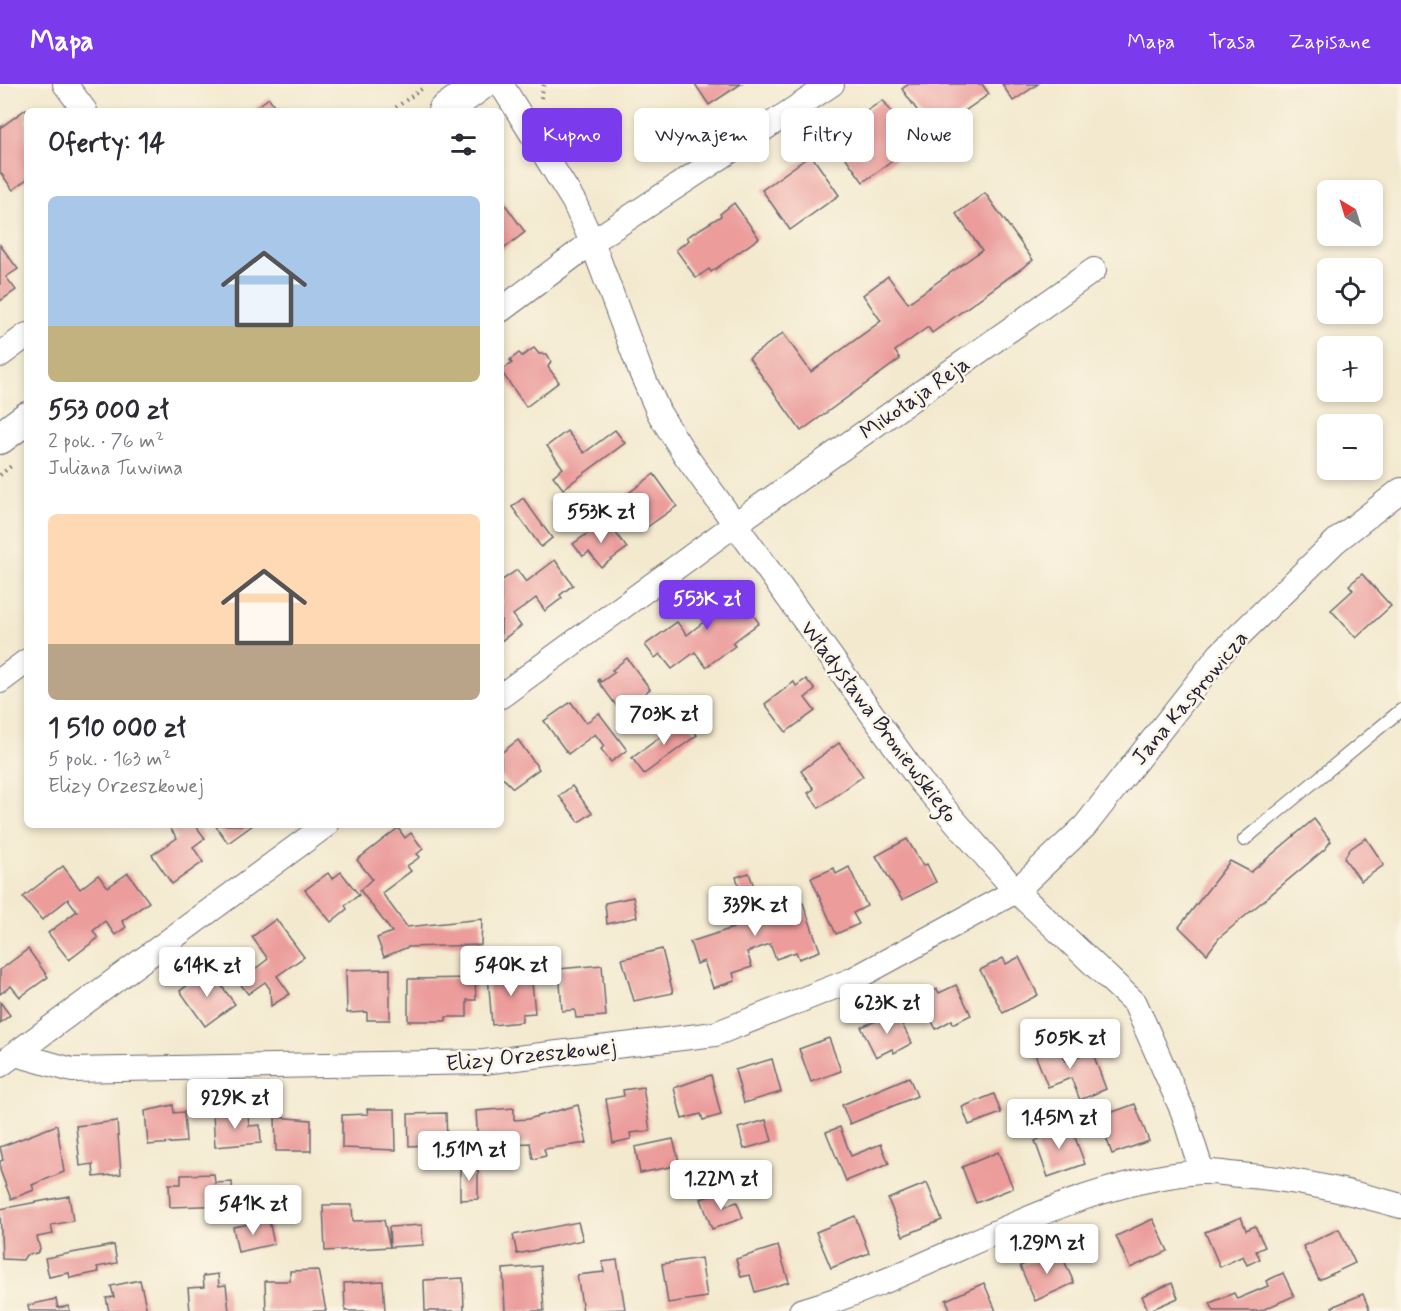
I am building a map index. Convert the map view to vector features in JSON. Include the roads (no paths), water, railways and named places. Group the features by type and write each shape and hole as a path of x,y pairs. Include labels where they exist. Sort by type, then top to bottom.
{"street":[{"path":"65,84 83,108"},
{"path":"448,108 481,84"},
{"name":"Władysława Broniewskiego","path":"501,84 574,202 592,242 640,370 659,413 686,456 921,782 1016,891 1135,1003 1183,1112 1202,1172"},
{"path":"504,308 592,242 832,84"},
{"name":"Mikołaja Reja","path":"504,694 734,525 1094,270"},
{"path":"0,355 24,337"},
{"path":"0,438 24,420"},
{"name":"Jana Kasprowicza","path":"1016,891 1085,826 1220,654 1336,541 1401,490"},
{"path":"0,681 24,663"},
{"path":"7,1059 322,828"},
{"name":"Elizy Orzeszkowej","path":"7,1059 72,1070 483,1062 715,1034 852,980 1016,891"},
{"path":"801,1311 895,1277 1074,1200 1131,1182 1202,1172 1269,1177 1338,1189 1401,1206"}],"lane":[{"path":"1244,840 1401,710"}]}
